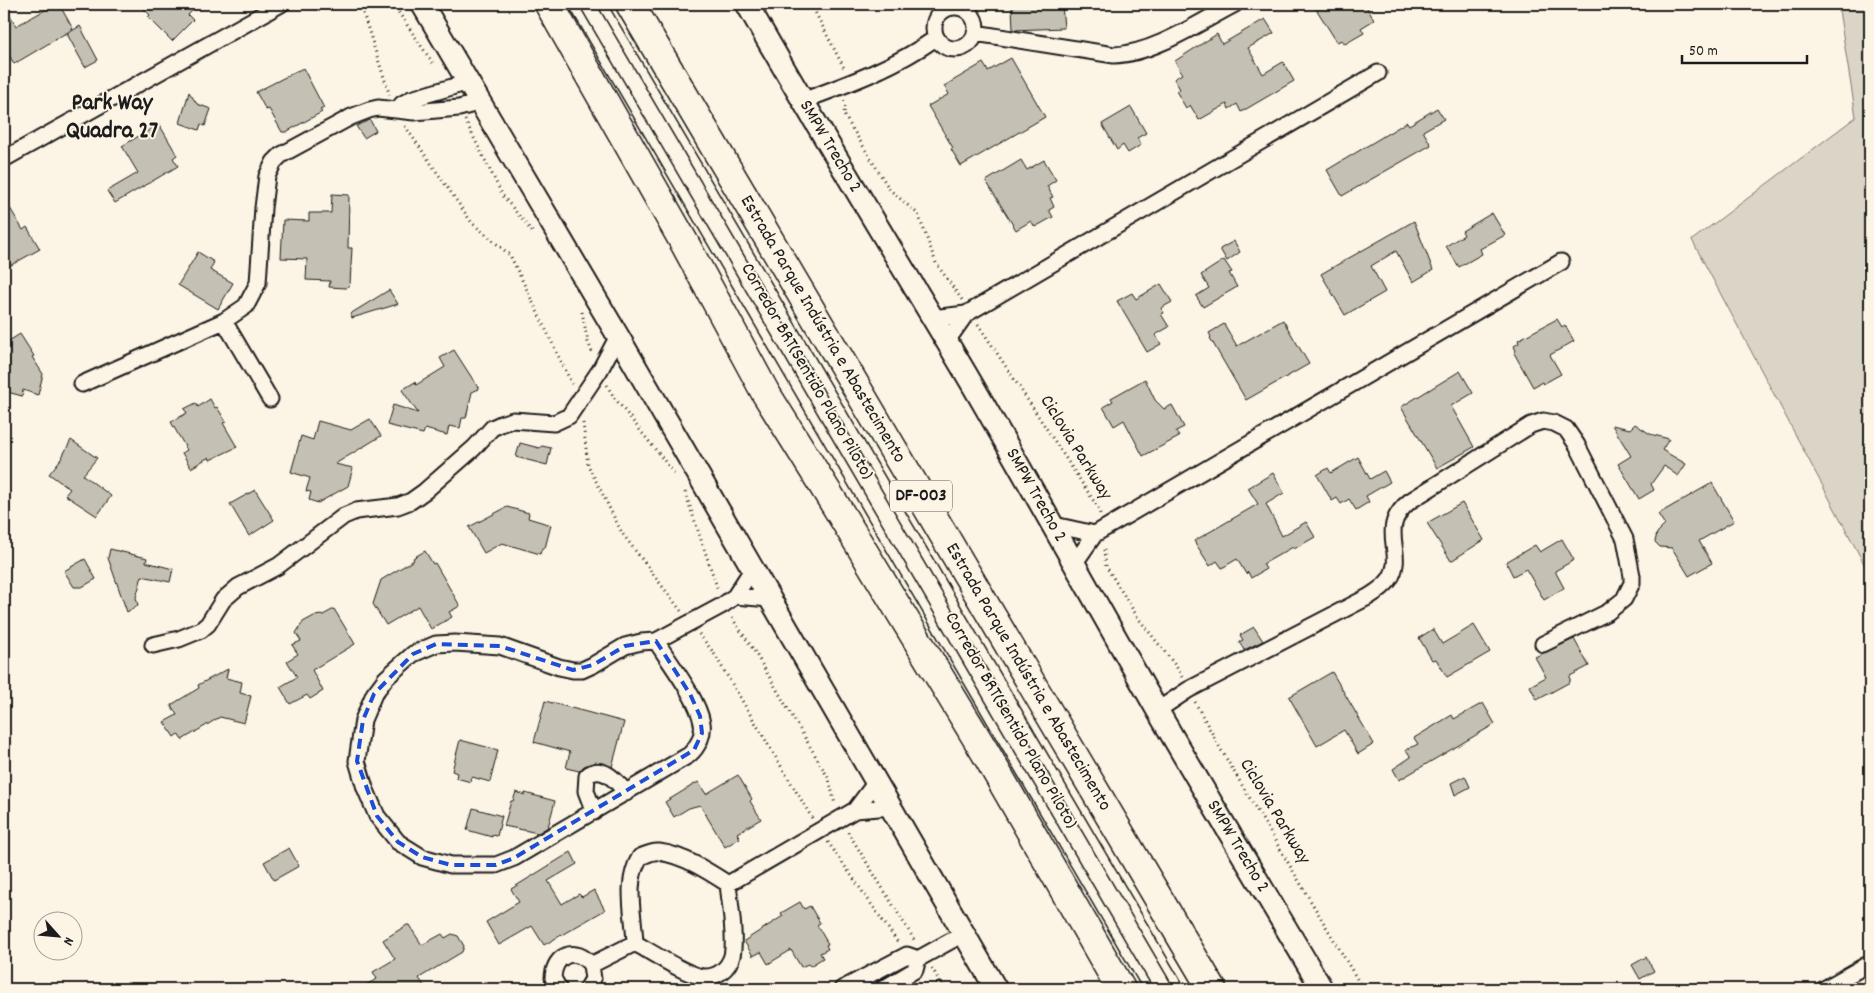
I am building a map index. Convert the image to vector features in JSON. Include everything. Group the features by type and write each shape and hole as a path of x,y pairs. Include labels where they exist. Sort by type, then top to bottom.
{"highway":[{"path":"549,4 685,244 765,392 986,752 1121,989"},
{"name":"Estrada Parque Indústria e Abastecimento","path":"630,4 1212,989"}],"street":[{"path":"4,159 281,4"},
{"path":"422,4 459,86 482,102 996,989"},
{"name":"SMPW Trecho 2","path":"747,4 802,101 1054,525 1074,564 1158,710 1322,989"},
{"path":"975,33 1114,55 1126,55 1159,44 1235,4"},
{"path":"956,7 963,8 974,18 976,26 973,40 961,49 954,50 940,44 936,38 933,31 937,17 942,11 956,7"},
{"path":"802,101 902,60 936,38"},
{"path":"946,341 968,313 1378,73"},
{"path":"397,110 402,104 411,99 459,86"},
{"path":"82,384 224,321 246,306 258,283 264,188 267,176 274,162 282,155 351,117 378,108 408,113 459,108 482,102"},
{"path":"1074,564 1098,533 1561,262"},
{"path":"932,318 968,313"},
{"path":"224,321 270,400"},
{"path":"153,645 179,639 201,630 208,624 224,600 238,587 278,566 344,516 356,511 398,506 411,501 425,492 474,448 492,428 513,420 554,423 569,416 600,370 618,336"},
{"path":"1158,710 1188,690 1382,588 1390,578 1395,562 1392,536 1393,523 1400,509 1531,425 1543,421 1554,422 1566,429 1577,445 1625,539 1632,583 1624,599 1608,612 1543,644"},
{"path":"1054,525 1098,533"},
{"path":"656,641 690,694 700,716 702,733 699,743 689,755 594,812 514,858 496,866 451,865 422,857 398,842 377,816 365,788 357,761 363,720 374,694 386,678 413,654 436,644 455,643 500,646 559,667 582,670 625,646 656,641 691,624 729,601 753,568"},
{"path":"729,601 770,599"},
{"path":"594,812 586,791 586,776 590,772 600,771 606,774 619,784 626,793"},
{"path":"855,810 876,782"},
{"path":"728,884 855,810 891,807"},
{"path":"635,943 631,884 634,869 640,857 657,852 671,855 708,872 728,884"},
{"path":"635,943 689,972 703,977 718,975 726,968 732,956 733,938 728,884"},
{"path":"842,989 963,934"},
{"path":"591,965 635,943"},
{"path":"554,988 553,970 560,959 574,954 581,956 591,965 593,979 587,989"},
{"path":"883,989 915,970 916,957"},
{"path":"1824,989 1870,963"}],"lane":[{"name":"Corredor BRT(Sentido Plano Piloto)","path":"572,4 1148,989"},
{"path":"602,4 1180,989"}],"path":[{"path":"360,4 397,110 472,224 510,255 580,401 588,465 622,533 713,652 820,831 916,957 944,989"},
{"path":"393,4 459,86"},
{"name":"Ciclovia Parkway","path":"812,4 845,69 844,115 890,190 918,214 936,263 1100,508 1098,533 1106,566 1138,618 1176,666 1225,756 1363,989"},
{"path":"459,108 503,196 538,238"},
{"path":"581,309 588,342 613,396 676,476"},
{"path":"682,484 729,601 753,649 829,778 839,818 916,957"}],"highlighted area":[{"path":"656,641 690,694 700,716 702,733 694,750 514,858 496,865 451,865 422,857 398,842 377,816 357,761 363,720 374,694 413,654 436,644 500,646 573,670 593,665 625,646"}],"shaded area":[{"path":"1838,4 1870,4 1870,575 1692,240 1856,117"}],"building":[{"path":"4,4 16,26 59,4 73,29 14,64 4,46"},
{"path":"139,4 199,4 188,15 193,20 172,41 148,17 150,15"},
{"path":"1015,4 1062,5 1064,28 1013,30 1012,7 1015,7"},
{"path":"1313,4 1365,4 1374,20 1361,28 1364,33 1345,44 1342,40 1337,42"},
{"path":"1265,19 1274,33 1248,48 1263,74 1283,62 1294,81 1241,112 1237,104 1229,109 1227,104 1199,120 1190,105 1186,108 1176,91 1180,89 1174,79 1182,74 1175,61 1217,34 1222,44"},
{"path":"80,26 98,60 85,67 67,34"},
{"path":"1011,58 1045,117 961,166 951,149 953,148 928,106 949,94 944,86 983,63 988,71"},
{"path":"303,68 324,108 320,110 322,112 286,132 282,132 269,109 266,110 256,92"},
{"path":"189,92 197,104 211,109 205,126 201,124 199,130 180,123"},
{"path":"1131,107 1146,133 1137,138 1141,145 1128,153 1123,145 1117,150 1102,124"},
{"path":"1437,108 1444,119 1423,131 1431,145 1342,196 1327,170 1407,122 1409,125"},
{"path":"370,120 376,131 364,138 356,126"},
{"path":"159,124 177,155 173,158 178,166 115,203 107,191 138,173 122,146"},
{"path":"1021,160 1027,170 1044,160 1056,180 1047,186 1053,197 1050,198 1054,207 1049,210 1053,217 1035,227 1031,221 1016,230 986,181"},
{"path":"332,194 349,195 348,248 352,248 350,284 346,288 329,287 330,281 306,280 307,259 281,258 283,220 309,221 309,213 331,213"},
{"path":"4,198 23,230 27,227 40,249 4,269"},
{"path":"1492,213 1505,235 1480,249 1482,254 1459,267 1446,246 1464,235 1462,231"},
{"path":"1414,221 1433,270 1413,282 1396,251 1371,266 1385,292 1345,315 1321,274"},
{"path":"1234,241 1240,252 1227,261 1220,249"},
{"path":"198,252 214,262 210,270 233,283 218,309 178,285"},
{"path":"1224,260 1232,272 1229,273 1237,287 1203,307 1196,296 1209,288 1201,275"},
{"path":"1161,284 1172,302 1161,308 1164,313 1161,314 1169,327 1155,335 1161,344 1147,352 1117,301 1132,293 1136,299"},
{"path":"389,290 398,304 352,318 350,314"},
{"path":"1557,319 1562,327 1565,325 1574,341 1550,355 1561,374 1533,387 1514,353 1516,351 1514,346 1519,343 1518,340"},
{"path":"1283,320 1309,364 1246,400 1210,338 1209,333 1224,324 1237,346"},
{"path":"20,334 43,374 38,395 23,390 22,396 4,391 4,344"},
{"path":"454,350 479,389 472,392 466,418 462,418 460,428 449,426 447,435 425,429 423,434 387,425 393,405 418,413 402,390 415,382 416,385 445,367 440,358"},
{"path":"1460,371 1473,393 1451,406 1474,447 1437,468 1401,407"},
{"path":"1145,379 1155,400 1164,409 1172,405 1184,427 1176,431 1179,437 1143,456 1124,420 1114,426 1103,407 1113,401 1111,398"},
{"path":"210,399 226,422 223,423 237,447 210,460 209,457 191,468 182,453 187,450 171,422 187,413 184,409 196,403 198,407"},
{"path":"370,419 381,436 335,464 353,468 348,486 318,503 309,500 311,492 306,491 310,478 291,472 301,436 313,440 318,421 351,430"},
{"path":"1635,424 1650,434 1669,439 1662,450 1686,464 1678,476 1664,466 1651,484 1654,490 1639,499 1618,464 1631,456 1612,425 1630,429"},
{"path":"71,440 97,458 83,475 111,496 97,516 65,495 70,489 49,474 61,459"},
{"path":"520,443 539,448 542,446 551,448 547,465 516,457"},
{"path":"1358,457 1370,479 1384,471 1390,482 1366,496 1369,502 1356,510 1349,499 1341,504 1337,498 1332,501 1317,475 1328,468 1331,473"},
{"path":"1273,473 1284,493 1266,504 1282,536 1306,522 1315,537 1263,564 1266,569 1251,578 1248,572 1246,574 1237,559 1222,568 1217,561 1210,566 1194,541 1258,504 1248,488"},
{"path":"1712,483 1734,521 1699,541 1712,563 1689,576 1672,548 1660,547 1655,542 1657,533 1665,525 1658,514"},
{"path":"255,490 274,520 249,536 230,504"},
{"path":"1462,503 1484,540 1451,561 1427,523"},
{"path":"507,507 529,513 528,518 551,525 545,548 542,548 540,554 502,543 484,553 469,527"},
{"path":"1562,539 1574,560 1555,571 1564,588 1544,600 1526,569 1513,576 1506,562 1535,545 1540,552"},
{"path":"110,549 147,558 146,562 173,569 170,582 142,576 136,598 138,605 127,612 108,558"},
{"path":"425,551 433,564 435,563 460,606 449,612 452,617 431,629 418,606 386,625 373,604 381,580"},
{"path":"85,559 96,579 82,587 74,587 64,571"},
{"path":"334,609 355,644 312,670 323,691 310,699 307,695 290,704 280,687 297,677 287,661 298,654 292,645 301,641 296,633 303,622"},
{"path":"1474,625 1490,652 1447,677 1436,659 1432,660 1419,638 1433,629 1442,644"},
{"path":"1254,627 1263,641 1244,650 1239,642 1243,640 1240,635"},
{"path":"1574,639 1589,666 1570,676 1570,682 1537,700 1530,686 1546,677 1535,657"},
{"path":"228,669 226,678 242,682 240,693 251,696 244,723 220,717 182,740 178,734 174,737 164,722 177,715 171,705 199,688 198,685"},
{"path":"1332,672 1374,744 1358,754 1344,730 1317,746 1289,697"},
{"path":"545,701 624,722 612,767 596,762 584,766 579,771 566,768 570,752 534,742"},
{"path":"1483,703 1495,724 1399,780 1393,769 1411,757 1406,750 1418,744 1414,738 1452,715 1454,719"},
{"path":"460,740 498,750 490,782 472,777 471,782 456,778 457,773 452,771"},
{"path":"738,775 761,819 737,833 740,838 725,847 700,805 689,808 674,817 665,802 698,782 706,794"},
{"path":"1465,776 1470,787 1455,795 1451,783"},
{"path":"516,792 555,801 548,827 538,833 504,826 511,801 513,801"},
{"path":"473,808 502,816 497,836 492,835 492,837 467,830"},
{"path":"289,848 299,866 274,880 264,862"},
{"path":"571,852 577,864 548,881 562,904 579,894 582,897 594,890 605,910 544,945 532,926 499,945 486,922 519,902 511,889"},
{"path":"800,902 804,909 810,906 820,923 817,925 828,944 826,945 828,949 820,953 823,958 810,966 808,964 801,967 791,950 768,964 761,952 753,956 744,941 783,916 781,913"},
{"path":"409,925 422,945 442,934 445,938 452,934 458,936 464,946 462,952 419,978 426,989 358,989 377,979 373,972 395,959 383,940"},
{"path":"1646,957 1654,971 1640,979 1632,965"}],"district":[{"name":"Park Way Quadra 27","path":"112,118"}]}
